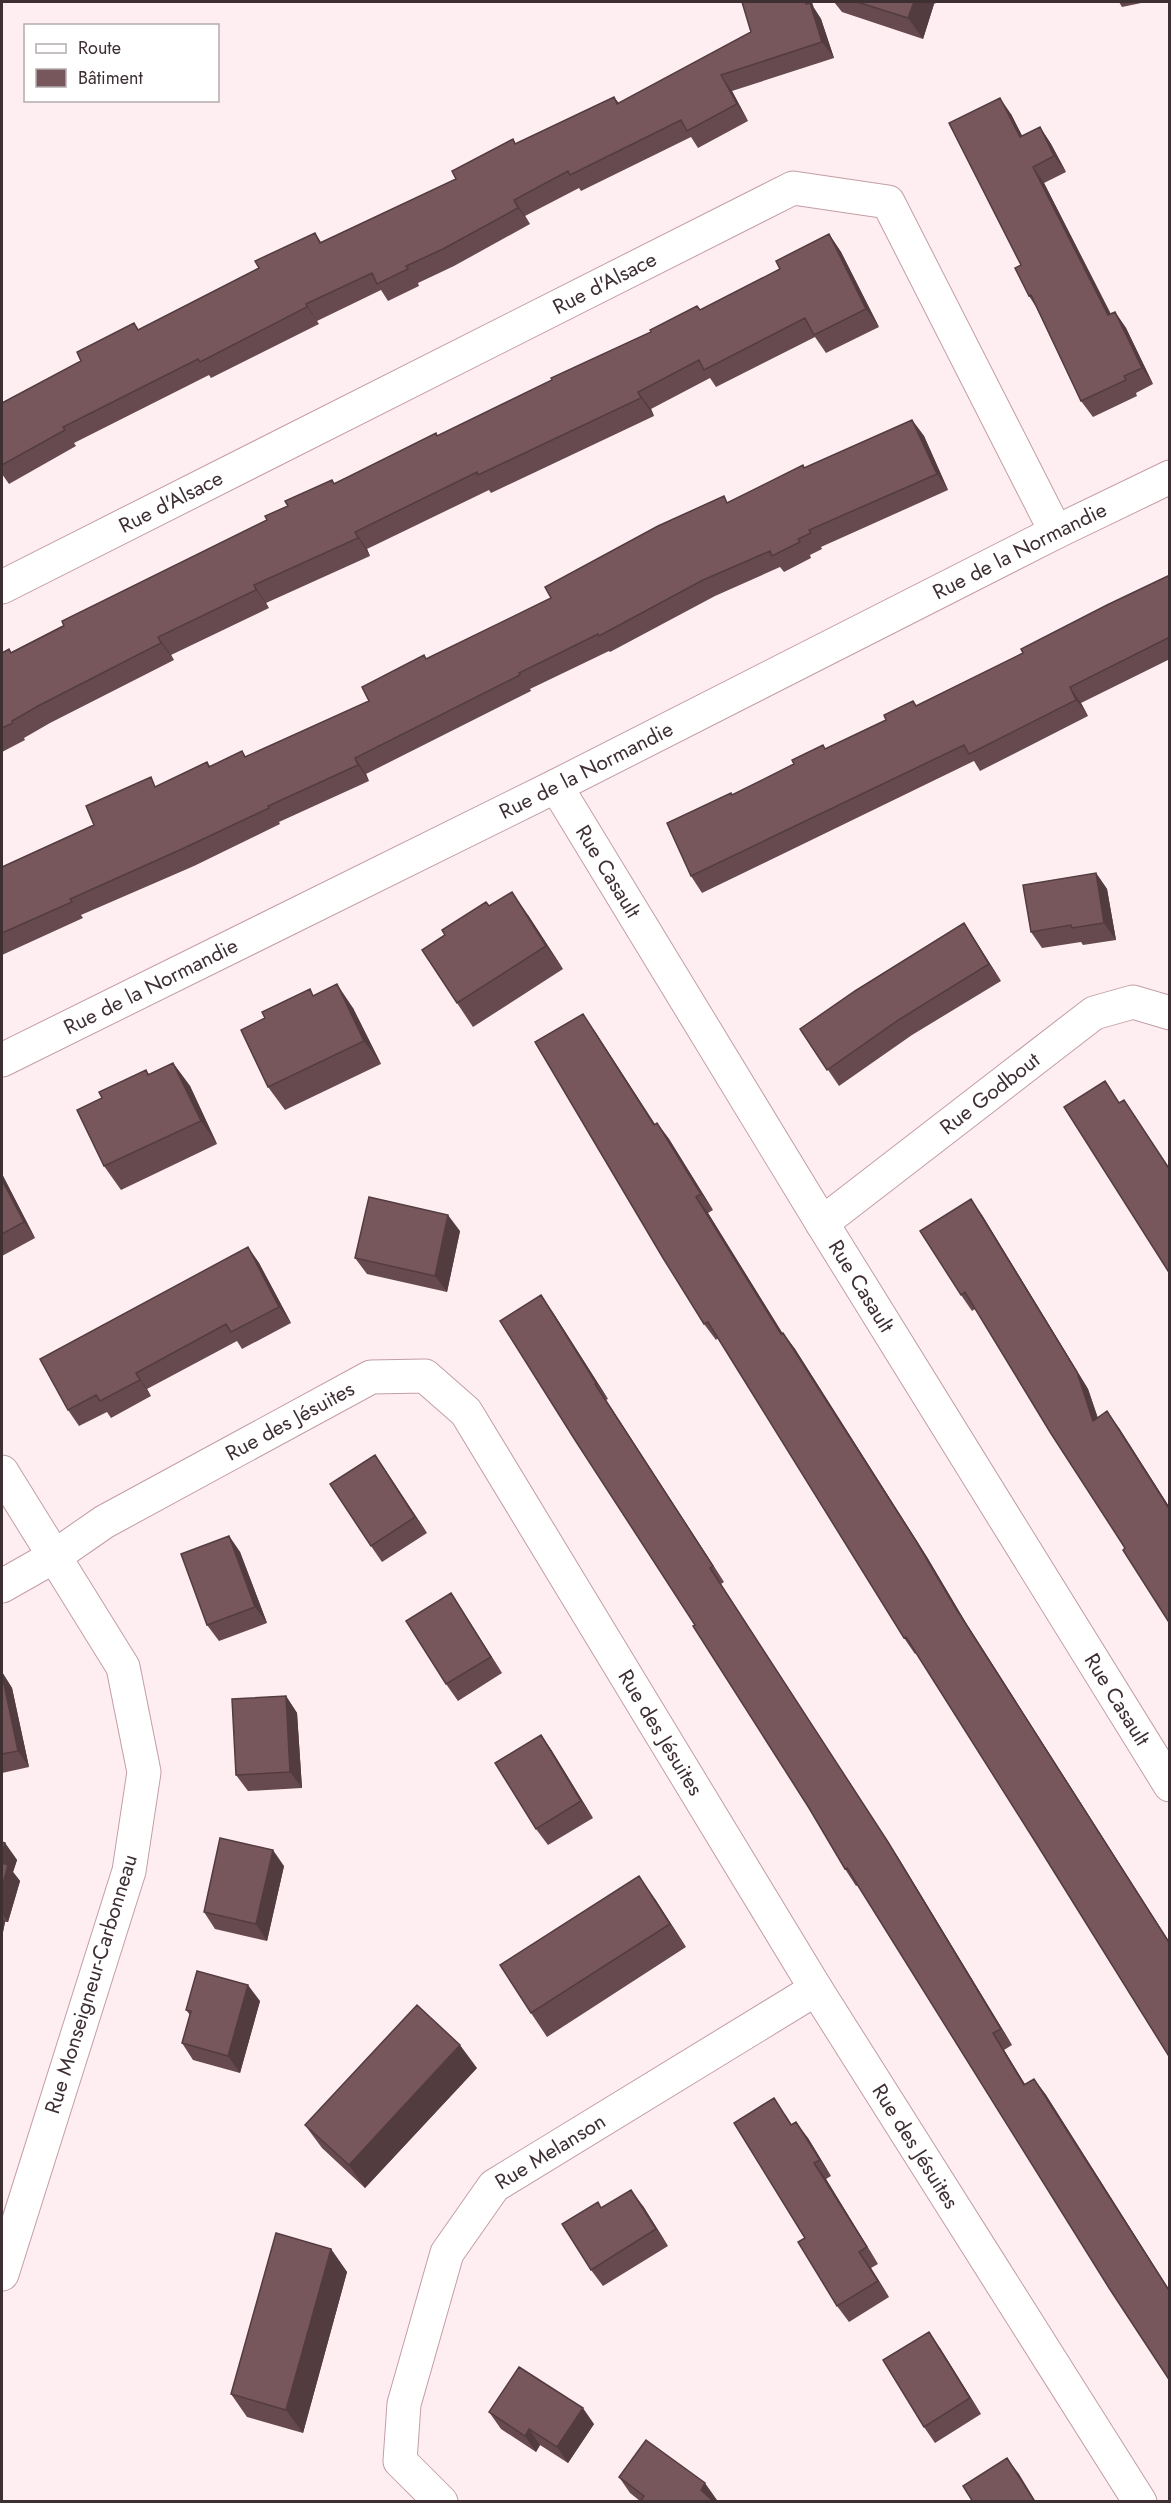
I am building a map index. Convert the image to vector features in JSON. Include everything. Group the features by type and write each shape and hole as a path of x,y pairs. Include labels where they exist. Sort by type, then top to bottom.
{"street":[{"name":"Rue d'Alsace","path":"2,587 793,188 888,202 1056,532"},
{"name":"Rue de la Normandie","path":"2,1060 556,786 1056,532 1170,477"},
{"name":"Rue Casault","path":"556,786 822,1223 1170,1785"},
{"name":"Rue Godbout","path":"822,1223 1094,1013 1133,1002 1170,1012"},
{"name":"Rue des Jésuites","path":"2,1586 55,1556 104,1522 371,1377 425,1376 466,1412 816,1989 1140,2502"},
{"name":"Rue Monseigneur-Carbonneau","path":"2,1472 123,1667 144,1772 129,1871 2,2274"},
{"name":"Rue Melanson","path":"441,2502 400,2461 404,2404 447,2253 494,2186 816,1989"}],"building":[{"path":"742,2 810,3 822,42 721,75 737,104 687,131 681,120 570,175 568,171 514,200 518,208 443,249 406,266 408,269 377,284 372,273 306,304 307,307 200,362 198,359 63,427 65,430 2,465 2,403 81,361 77,352 134,323 138,330 259,268 255,261 315,233 320,243 456,179 452,171 513,139 515,144 614,97 617,104 751,32"},
{"path":"857,2 914,2 908,18"},
{"path":"1000,98 1020,137 1040,127 1054,156 1033,167 1108,315 1115,312 1142,368 1124,376 1126,380 1081,401 1031,295 1029,296 1015,268 1021,265 949,123"},
{"path":"829,234 866,309 814,335 805,318 704,370 699,360 638,392 641,398 478,475 477,472 355,532 358,538 254,585 256,590 158,637 161,643 38,706 2,728 2,653 9,649 11,653 64,626 62,621 267,520 265,516 288,506 285,501 332,480 334,484 436,433 437,436 552,380 551,378 651,332 650,330 697,306 700,310 780,269 776,261"},
{"path":"912,420 937,474 809,530 811,533 798,539 800,542 772,556 770,551 703,580 599,636 598,634 519,673 520,675 355,758 358,765 182,849 70,899 72,902 2,933 2,867 94,825 86,806 151,777 155,787 207,762 209,767 242,751 245,757 369,701 362,687 424,655 426,659 551,598 545,587 658,526 724,496 727,503 803,465 804,468"},
{"path":"1170,575 1170,637 1070,687 1076,700 969,754 964,745 691,876 667,823 731,793 732,795 794,764 792,760 823,745 825,749 886,720 884,715 913,701 916,706 1023,653 1021,649"},
{"path":"1096,873 1104,923 1072,928 1071,925 1031,932 1023,885"},
{"path":"512,892 546,946 457,1003 422,950 445,935 442,930 486,902 489,906"},
{"path":"964,923 989,964 900,1019 827,1070 800,1029 855,991"},
{"path":"337,984 364,1041 268,1087 241,1030 265,1018 262,1012 310,989 313,996"},
{"path":"583,1014 654,1125 657,1123 701,1194 696,1197 781,1334 783,1333 916,1541 955,1607 1170,1944 1170,2058 906,1637 904,1638 708,1322 704,1324 535,1042"},
{"path":"173,1063 201,1121 104,1166 77,1110 102,1098 99,1092 146,1070 148,1075"},
{"path":"1105,1081 1119,1103 1124,1100 1170,1170 1170,1274 1064,1107"},
{"path":"2,1180 24,1222 2,1234"},
{"path":"369,1197 448,1215 435,1276 355,1258"},
{"path":"971,1199 1077,1372 1093,1421 1107,1411 1170,1510 1170,1624 965,1292 961,1295 920,1231"},
{"path":"248,1247 279,1307 231,1332 226,1324 136,1373 140,1380 100,1401 96,1395 68,1410 40,1359"},
{"path":"541,1295 595,1384 713,1566 710,1568 888,1842 1001,2029 993,2033 1024,2085 1034,2079 1170,2292 1170,2381 1109,2288 847,1868 845,1869 809,1808 693,1626 695,1625 500,1321"},
{"path":"375,1455 415,1517 371,1546 330,1484"},
{"path":"229,1536 255,1607 207,1625 181,1554"},
{"path":"451,1593 491,1657 446,1684 406,1621"},
{"path":"2,1674 18,1751 2,1754"},
{"path":"286,1696 290,1772 236,1775 232,1699"},
{"path":"541,1735 581,1801 536,1829 495,1763"},
{"path":"220,1838 273,1850 256,1924 204,1912"},
{"path":"2,1863 8,1865 2,1888"},
{"path":"639,1876 670,1924 531,2013 500,1965"},
{"path":"197,1971 248,1985 228,2056 182,2043 191,2011 186,2010"},
{"path":"417,2005 460,2045 349,2165 305,2125"},
{"path":"774,2098 791,2125 796,2122 820,2160 814,2163 867,2247 859,2252 878,2281 837,2306 798,2242 805,2238 734,2123"},
{"path":"631,2190 656,2229 591,2270 562,2224 598,2202 601,2208"},
{"path":"276,2233 331,2249 286,2410 231,2394"},
{"path":"929,2332 970,2398 924,2427 883,2360"},
{"path":"519,2367 583,2408 557,2447 529,2429 525,2436 489,2412"},
{"path":"646,2440 705,2483 701,2490 714,2502 640,2502 644,2496 619,2477"},
{"path":"1007,2458 1035,2502 973,2502 963,2486"}]}
